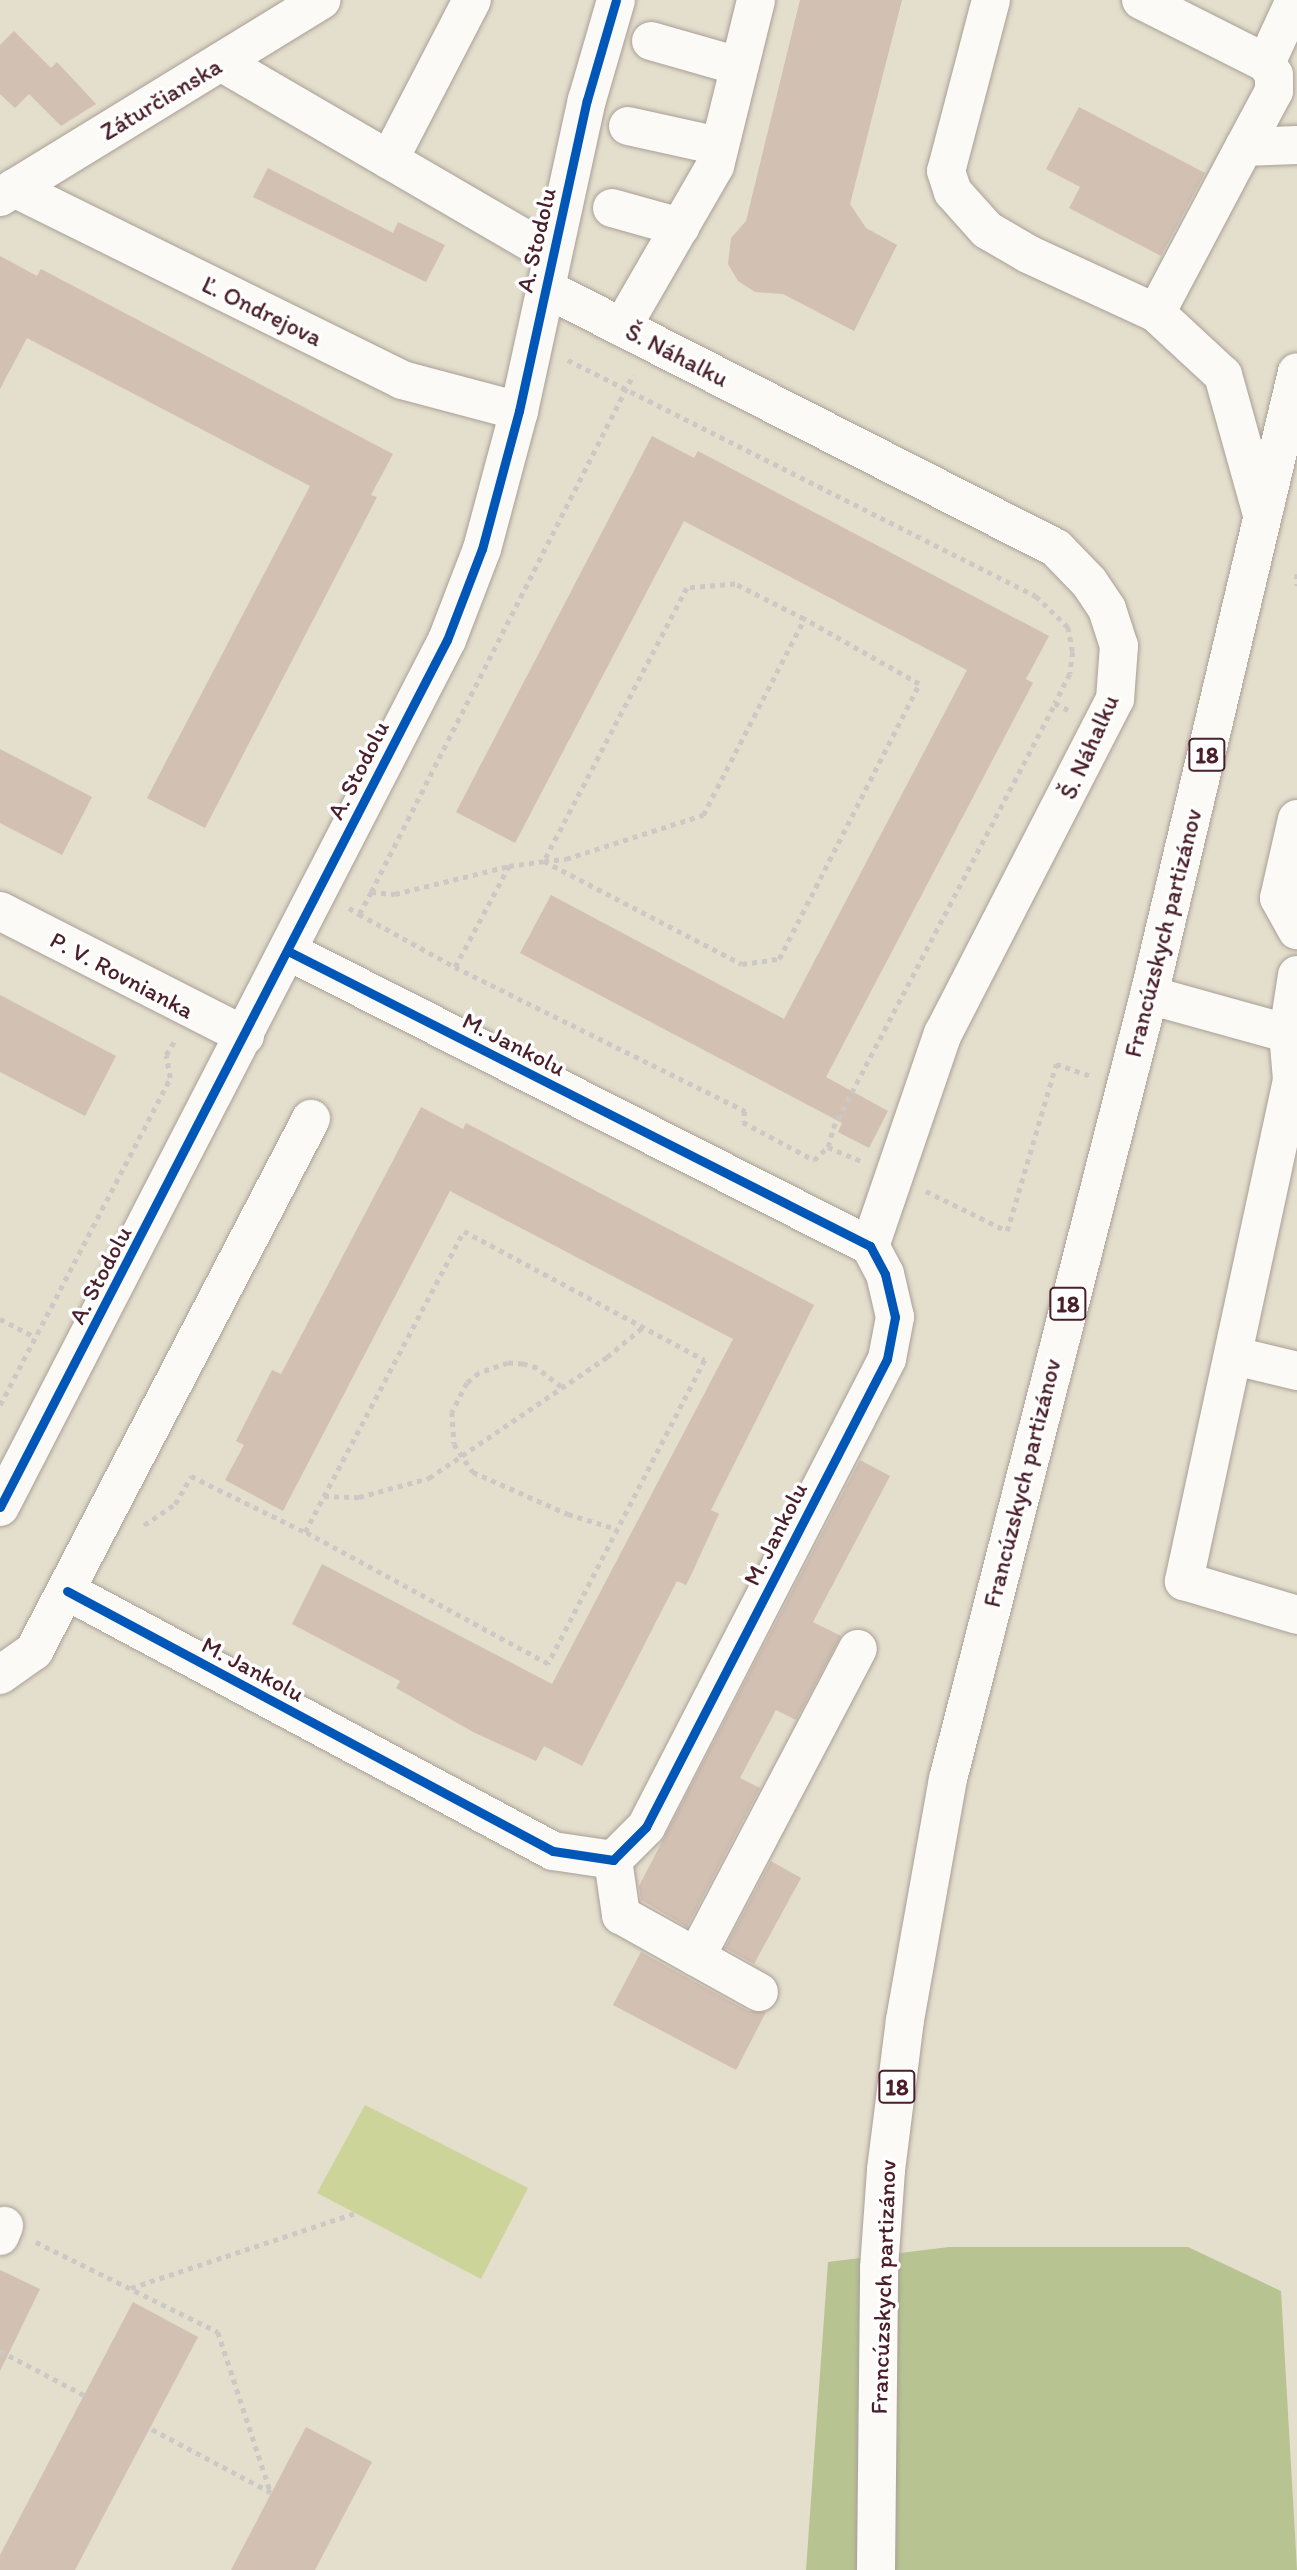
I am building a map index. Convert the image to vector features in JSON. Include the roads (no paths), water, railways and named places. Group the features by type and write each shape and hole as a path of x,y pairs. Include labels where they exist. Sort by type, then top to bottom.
{"street":[{"name":"Záturčianska","path":"7,193 321,0"},
{"path":"388,160 472,0"},
{"path":"637,334 680,227 715,166 756,0"},
{"path":"991,0 946,171 953,192 987,230 1028,254 1156,313 1223,375 1262,515"},
{"path":"1142,0 1266,63 1274,75 1274,90 1156,313"},
{"path":"1266,63 1289,3"},
{"name":"A. Stodolu","path":"0,1507 447,640 482,549 519,411 604,6"},
{"path":"651,41 739,66"},
{"name":"Š. Náhalku","path":"221,62 388,160 637,334 1056,548 1089,582 1107,609 1119,646 1115,699 1103,727 943,1033 898,1176 870,1247"},
{"path":"628,126 719,145"},
{"path":"1244,147 1297,145"},
{"name":"Ľ. Ondrejova","path":"7,193 402,380 519,411"},
{"path":"612,208 680,227"},
{"name":"Francúzskych partizánov","path":"876,2570 879,2268 905,2020 948,1779 1149,995 1297,372"},
{"path":"1297,819 1279,898 1297,930"},
{"name":"P. V. Rovnianka","path":"0,911 190,1011 245,1036"},
{"name":"M. Jankolu","path":"66,1591 553,1852 613,1860 646,1827 887,1359 895,1317 885,1274 870,1247 288,951"},
{"path":"1297,975 1292,1035 1292,1080 1184,1581 1297,1615"},
{"path":"1149,995 1292,1035"},
{"path":"0,1675 34,1651 312,1119"},
{"path":"1234,1356 1297,1371"},
{"path":"696,1956 858,1649"},
{"path":"613,1860 621,1915 760,1992"}]}
